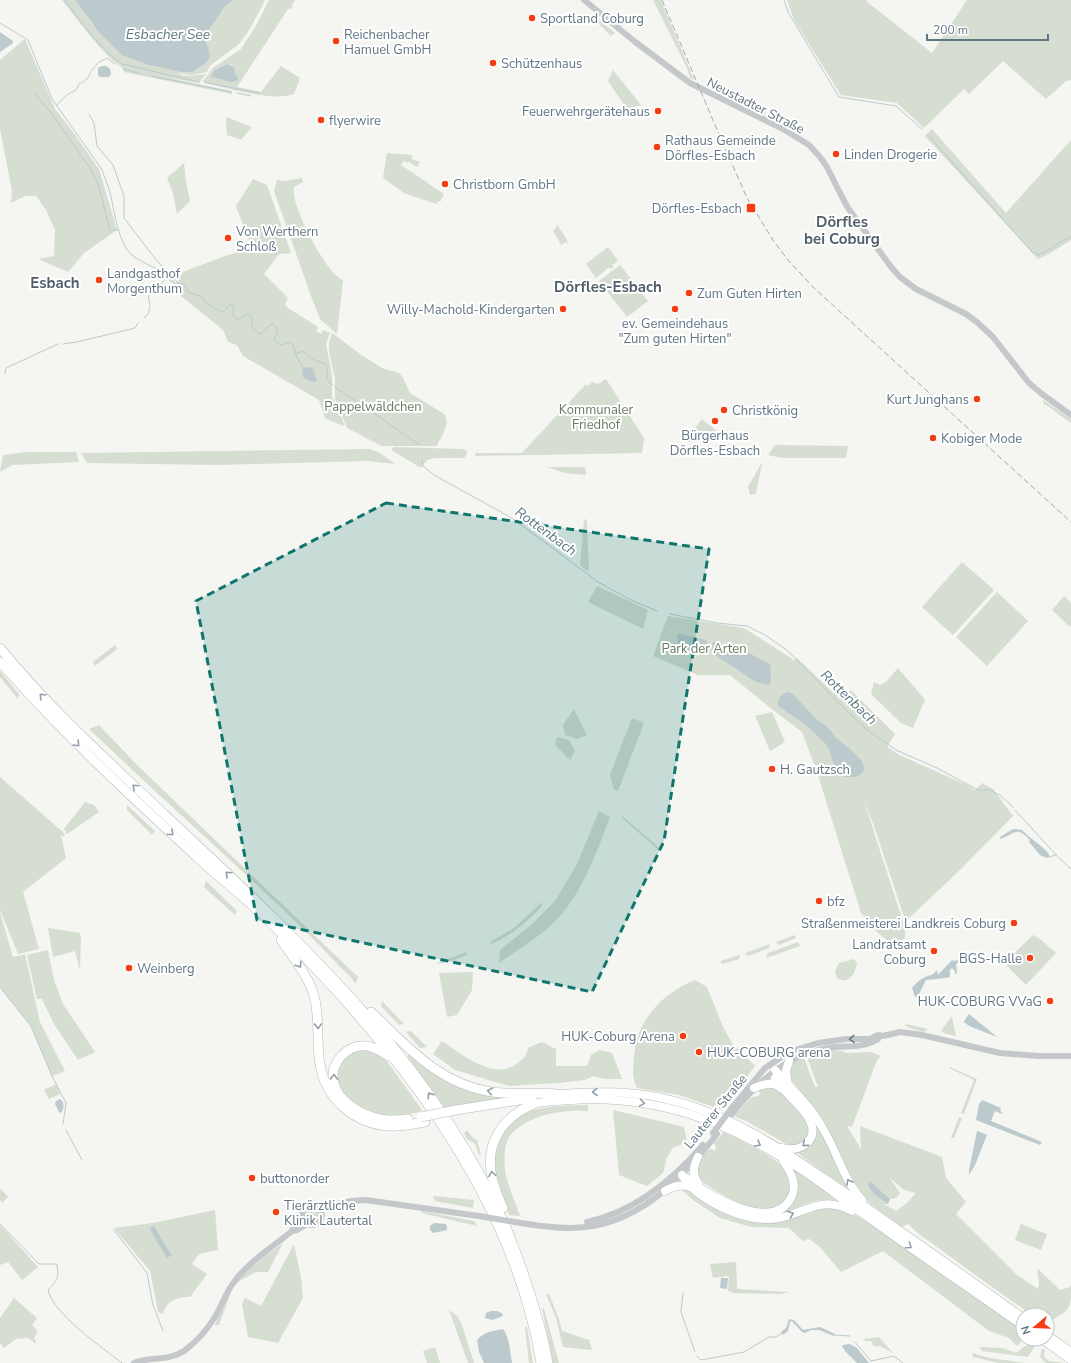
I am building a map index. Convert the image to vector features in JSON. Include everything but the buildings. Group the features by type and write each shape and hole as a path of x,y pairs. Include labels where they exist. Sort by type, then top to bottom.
{"highway":[{"path":"0,648 34,687 88,743 269,912 338,983 370,1019 428,1092 453,1129 487,1188 533,1299 548,1363"},
{"path":"0,662 81,748 180,842 269,922 336,991 394,1058 462,1158 490,1211 520,1281 531,1317 541,1363"},
{"path":"269,922 303,970 311,987 317,1012 322,1076 332,1095 348,1112 368,1122 389,1126 557,1094"},
{"path":"338,983 419,1058 461,1084 492,1092 510,1094 557,1094 607,1091 634,1093 685,1104 728,1119 752,1132 806,1173 1015,1313"},
{"path":"394,1058 376,1048 368,1046 361,1046 347,1051 340,1057 333,1074 334,1083 338,1092 353,1108 375,1118 389,1120 423,1119"},
{"path":"778,1152 803,1146 808,1142 813,1132 812,1125 807,1115 787,1088 786,1075 789,1061"},
{"path":"770,1070 787,1088 810,1108 817,1117 852,1188 872,1216"},
{"path":"754,1088 772,1083 787,1088"},
{"path":"457,1113 580,1099 631,1101 662,1106 685,1112 723,1126 778,1152 788,1168 794,1183 792,1195 789,1201 779,1209 772,1212 763,1213 752,1212 739,1208 704,1190 680,1173"},
{"path":"502,1222 503,1208 493,1181 491,1154 494,1142 505,1123 521,1110 536,1103"},
{"path":"698,1157 694,1166 693,1175 698,1184 704,1190"},
{"path":"680,1173 690,1187"},
{"path":"665,1191 674,1186 680,1185 690,1187 715,1203 751,1218 777,1218 812,1207 828,1204 846,1207 872,1216 1015,1320"},
{"path":"1055,1341 1071,1352"},
{"path":"1053,1347 1071,1360"}],"street":[{"name":"Neustadter Straße","path":"584,0 634,41 690,83 783,129 809,145 827,166 846,204 895,272 916,290 963,312 978,323 993,337 1029,383 1071,415"},
{"name":"Lauterer Straße","path":"733,1110 770,1070 805,1054 825,1048 866,1045 883,1036 896,1032 909,1033 1000,1053 1039,1056 1071,1056"},
{"name":"Lauterer Straße","path":"620,1215 680,1173 698,1157 733,1110 789,1052 807,1045 846,1039 870,1039 878,1035 883,1036"},
{"name":"Lauterer Straße","path":"620,1215 645,1206 665,1191 715,1133"},
{"path":"320,1210 328,1205 332,1206 351,1201 376,1201 479,1216 502,1222 569,1228 589,1226 620,1215"},
{"path":"134,1363 142,1360 167,1358 186,1349 210,1325 229,1288 239,1275 290,1233 293,1228 305,1222 314,1225 319,1223 322,1217 320,1210 312,1205 306,1207 303,1211 305,1222"}],"highlighted area":[{"path":"386,503 709,549 664,841 592,992 257,920 196,601"}],"green space":[{"path":"62,0 75,0 96,29 149,65 180,72 193,72 206,63 208,46 203,37 225,6 233,0 265,0 250,29 239,44 210,65 207,72 192,75 177,73 187,76 206,74 199,83 160,76 232,91 232,94 124,72 120,66 98,45"},
{"path":"269,0 295,0 291,6 293,6 292,8 288,9 237,87 261,92 281,66 300,78 294,94 285,96 263,95 225,88 205,83 203,81 213,68 241,49 257,24","holes":["230,64 235,68 234,72 222,80 213,78 214,70"]},
{"path":"653,0 661,0 694,80 690,78 687,68"},
{"path":"787,0 867,0 866,1 932,53 967,0 1071,0 1071,80 1066,81 1046,99 1003,61 969,94 964,89 924,128 897,103 841,95 794,20"},
{"path":"593,15 615,33 611,36 592,17"},
{"path":"25,39 55,109 99,169 117,230 84,253 68,272 38,259 54,256 55,230 46,210 36,196 25,196 11,203 12,191 0,129 0,60"},
{"path":"613,70 641,105 627,109 608,81"},
{"path":"226,117 252,127 241,140 227,135"},
{"path":"932,129 1006,213 1071,140 1071,240 1038,259 925,136"},
{"path":"387,153 412,155 412,159 420,162 417,167 404,161 401,165 444,194 440,202 438,201 436,204 404,193 383,178"},
{"path":"184,163 190,201 177,214 173,193 167,178"},
{"path":"302,178 303,182 294,187 296,205 306,229 321,256 336,275 343,280 337,334 320,319 274,191 277,180 285,181"},
{"path":"253,179 267,185 291,253 279,254 264,274 288,298 285,304 288,308 318,327 316,331 321,334 323,330 330,333 326,344 332,375 332,396 344,424 343,426 325,418 319,400 243,356 237,345 228,342 223,330 181,296 184,292 168,280 168,278 171,277 177,284 183,272 225,256 252,248 236,206"},
{"path":"557,225 566,238 568,244 565,242 561,245 553,230"},
{"path":"608,247 618,261 612,265 614,267 611,269 609,267 596,278 586,264"},
{"path":"620,265 648,301 627,317 599,281"},
{"name":"Pappelwäldchen","path":"332,333 382,368 399,373 410,393 444,414 446,418 446,426 437,446 382,446 347,428 335,399 335,379 329,352 329,343"},
{"name":"Kommunaler Friedhof","path":"606,379 644,438 642,453 475,456 476,453 522,453 586,384 588,386 592,382 598,384"},
{"path":"1043,400 1071,419 1071,423 1045,404 1044,405"},
{"path":"702,419 718,432 710,442 684,442"},
{"path":"775,445 848,446 846,458 782,458 768,455"},
{"path":"394,447 463,449 466,450 467,453 465,457 462,458 435,458 427,460 421,468 391,450"},
{"path":"370,449 380,453 395,464 368,461 215,465 87,463 81,453"},
{"path":"27,452 76,452 79,462 12,465 0,472 3,455"},
{"path":"761,464 756,493 750,495 748,487"},
{"path":"547,467 585,467 586,475 565,473"},
{"path":"584,519 587,522 589,569 587,571 580,565"},
{"path":"962,562 994,590 953,635 922,607"},
{"path":"597,586 648,610 643,629 588,602"},
{"path":"997,592 1028,621 987,666 956,637"},
{"path":"1064,596 1071,603 1070,627 1052,610"},
{"name":"Park der Arten","path":"668,616 744,628 794,660 797,658 840,699 851,690 895,734 887,747 899,755 975,790 982,783 993,789 1013,816 961,869 907,920 905,920 874,826 863,798 905,928 905,938 893,945 877,932 861,913 817,772 802,732 730,675 698,675 653,656"},
{"path":"115,645 117,649 95,666 93,662"},
{"path":"898,668 925,700 913,728 901,723 871,694 874,682 880,685 886,682"},
{"path":"0,671 19,694 18,699 0,677"},
{"path":"574,709 587,735 577,739 565,735 563,725"},
{"path":"772,712 785,742 770,751 755,716"},
{"path":"632,718 644,723 618,791 614,790 610,775"},
{"path":"99,725 136,764 358,977 355,984 350,976 301,926 89,729"},
{"path":"557,737 569,740 575,751 570,760 555,745"},
{"path":"0,777 64,833 65,836 64,837 61,835 66,858 23,892 39,949 18,954 0,910"},
{"path":"85,802 94,805 99,812 67,834 64,829"},
{"path":"127,805 155,831 152,835 127,810"},
{"path":"599,811 610,817 592,862 569,905 559,918 547,929 499,963 500,950 531,925 555,901 577,864"},
{"path":"622,816 660,850 659,851 621,817"},
{"path":"206,881 237,911 235,915 204,887"},
{"path":"542,902 542,906 519,928 492,944 490,942 514,928"},
{"path":"0,912 13,957 25,954 40,1022 65,1071 52,1076 31,1026 0,987"},
{"path":"48,928 80,933 80,970 75,951 53,957"},
{"path":"795,935 796,938 779,945 776,942"},
{"name":"BGS-Halle","path":"1033,935 1056,953 1026,985 1004,963"},
{"path":"798,942 800,946 766,958 768,953"},
{"path":"770,944 769,948 748,956 745,953"},
{"path":"48,950 54,980 63,1004 95,1052 78,1060 54,1024 42,999 37,999 27,955"},
{"path":"467,952 467,955 438,964 439,962"},
{"path":"740,955 739,959 721,963 721,961"},
{"path":"854,959 857,963 855,971 851,977 845,980 837,978 835,971 839,963"},
{"path":"473,972 472,990 457,1015 447,1017 439,973"},
{"name":"HUK-Coburg Arena","path":"695,980 707,987 723,1027 733,1045 755,1066 722,1110 679,1095 637,1088 634,1080 633,1070 636,1045 645,1021 652,1010 661,1001 671,993"},
{"path":"382,1001 404,1024 399,1025 381,1006"},
{"path":"951,1017 956,1036 946,1034 941,1031"},
{"path":"905,1025 928,1029 924,1032 909,1028"},
{"path":"411,1031 427,1047 420,1048 406,1032"},
{"path":"442,1041 478,1064 489,1068 499,1069 509,1068 518,1063 525,1057 528,1048 542,1042 556,1049 556,1066 587,1066 591,1055 600,1050 612,1053 622,1079 604,1079 593,1076 585,1080 509,1086 455,1070 433,1054"},
{"path":"360,1048 374,1051 386,1060 422,1110 401,1116 378,1115 360,1107 343,1093 336,1076 341,1058"},
{"path":"832,1050 843,1051 846,1053 871,1052 881,1056 877,1060 852,1127 847,1126 861,1149 860,1126 942,1157 946,1178 966,1202 956,1214 1017,1275 1038,1289 1039,1283 1037,1268 1060,1290 1070,1287 1071,1285 1071,1299 1068,1308 1055,1318 1055,1307 1021,1307 919,1234 908,1224 902,1227 872,1205 860,1194 851,1181 816,1110 789,1077 789,1066 793,1062 804,1058 815,1087 818,1087 808,1060 812,1055","holes":["889,1177 904,1190 916,1193 906,1204 896,1211 884,1204 888,1204 870,1181 890,1199 896,1198 900,1193"]},
{"path":"408,1054 428,1070 449,1081 500,1096 501,1099 445,1108 408,1057"},
{"path":"950,1067 977,1079 964,1114 961,1113 974,1080 949,1068"},
{"path":"56,1084 60,1094 49,1099 44,1090"},
{"path":"769,1085 780,1090 804,1117 808,1124 809,1131 807,1137 799,1145 788,1145 748,1122 734,1116 751,1098 760,1095 759,1090"},
{"path":"588,1105 588,1111 568,1111 537,1118 519,1127 511,1134 506,1146 505,1170 520,1216 509,1215 499,1187 495,1167 497,1150 505,1130 513,1121 523,1114 535,1110 548,1107"},
{"path":"613,1110 684,1127 687,1142 673,1148 667,1157 663,1173 647,1186 619,1175"},
{"path":"959,1117 962,1118 954,1138 951,1138"},
{"path":"814,1121 820,1128 848,1188 796,1152 807,1148 810,1145 814,1137"},
{"path":"467,1130 473,1138 477,1140 481,1155 479,1155 475,1144 467,1139 464,1133"},
{"path":"724,1132 750,1145 786,1169 790,1178 790,1189 784,1201 773,1208 763,1210 755,1209 733,1200 701,1181 696,1170 697,1166 707,1151 710,1149 715,1151 716,1147 714,1143"},
{"path":"792,1168 838,1200 815,1201 772,1216 792,1200"},
{"path":"682,1187 758,1221 830,1206 848,1211 868,1222 1015,1324 1015,1344 1009,1338 989,1331 883,1251 841,1272 819,1246 809,1239 803,1241 789,1228 751,1227 720,1218 693,1200 684,1192"},
{"path":"0,1188 8,1197 2,1203 0,1200"},
{"path":"433,1196 474,1200 473,1208 435,1201"},
{"path":"313,1208 319,1210 321,1216 319,1222 313,1224 307,1222 305,1216 307,1210"},
{"path":"215,1210 218,1250 199,1254 192,1264 207,1274 190,1297 173,1300 167,1305 163,1314 158,1312 150,1271 114,1228 153,1223"},
{"path":"421,1211 474,1221 477,1226 422,1213"},
{"path":"1021,1224 1047,1234 1041,1250 1015,1240"},
{"path":"0,1225 38,1267 22,1280 8,1262 0,1265"},
{"path":"283,1243 268,1272 256,1272 234,1284 252,1266"},
{"path":"294,1244 301,1277 303,1298 278,1343 248,1337 242,1304 245,1298 261,1306"},
{"path":"736,1262 737,1289 790,1292 781,1294 734,1293 728,1291 729,1276 713,1278 710,1264"},
{"path":"234,1284 219,1325 215,1325 228,1292"},
{"path":"546,1294 549,1294 562,1331 589,1340 592,1350 563,1347 556,1318"},
{"path":"14,1298 37,1318 32,1325 38,1331 34,1338 36,1341 35,1343 28,1338 16,1339 4,1348 0,1343 0,1318"},
{"path":"542,1308 544,1309 559,1363 553,1363"},
{"path":"449,1310 457,1316 462,1325 474,1363 468,1363"},
{"path":"525,1327 527,1327 533,1363 529,1363"},
{"path":"879,1337 893,1353 880,1346 877,1347 873,1345 871,1341 865,1341 864,1339"},
{"path":"435,1347 440,1363 427,1363 423,1351"},
{"path":"979,1347 1003,1348 1016,1353 1024,1347 1034,1347 1028,1357 982,1351"},
{"path":"1042,1349 1045,1350 1044,1357 1049,1361 1065,1363 1046,1363 1040,1357"},
{"path":"972,1353 990,1358 1024,1363 999,1363 973,1357"}],"water":[{"name":"Esbacher See","path":"75,0 233,0 225,6 203,37 208,46 210,57 206,63 193,72 180,72 149,65 122,55 96,29"},
{"path":"0,32 13,41 13,43 0,52"},
{"path":"228,64 235,68 234,72 238,78 236,81 231,82 211,77 214,70"},
{"path":"106,66 110,69 111,74 109,77 100,77 98,75 98,68"},
{"path":"308,367 313,369 317,381 311,381 303,377 303,368"},
{"path":"677,633 706,640 708,649 695,651 685,649 678,644"},
{"path":"713,642 737,647 770,664 770,685 756,682 712,653"},
{"path":"787,692 793,694 817,720 826,726 836,738 861,760 865,769 861,774 854,777 845,777 839,773 825,743 805,724 778,706 780,697"},
{"path":"1013,829 1022,830 1046,850 1049,857 1046,858 1040,855 1029,842 1030,840 1022,833 1015,832 1000,839 1000,837"},
{"path":"952,960 957,960 960,962 956,964 957,973 955,974 955,971 952,968 950,970 950,977 926,980 919,994 915,997 912,988 917,983 932,975 937,970 938,975"},
{"path":"969,1014 997,1037 969,1026 964,1022 963,1023"},
{"path":"60,1099 64,1106 61,1113 55,1104 56,1101"},
{"path":"982,1100 1001,1108 1000,1111 1002,1114 995,1111 991,1121 1042,1142 1040,1145 976,1120 979,1104"},
{"path":"977,1131 987,1135 975,1165 969,1175 969,1170"},
{"path":"870,1181 890,1199 888,1204 875,1195 868,1186"},
{"path":"434,1223 446,1224 447,1230 433,1233 430,1230 430,1226"},
{"path":"154,1226 172,1255 167,1258 150,1228"},
{"path":"721,1278 728,1278 727,1289 720,1288"},
{"path":"491,1311 502,1313 503,1316 492,1320 485,1318 486,1313"},
{"path":"789,1319 794,1320 803,1330 820,1327 835,1334 834,1336 819,1330 811,1330 805,1333 802,1332 792,1321 790,1322 788,1331 783,1335 781,1332 786,1328"},
{"path":"503,1329 508,1341 512,1363 484,1363 479,1352 477,1340 492,1331"},
{"path":"850,1344 857,1348 869,1363 857,1363 847,1353 842,1346"}],"waterway":[{"path":"64,0 98,43 122,64 199,82"},
{"path":"784,0 788,12 839,97 896,106 922,129"},
{"path":"0,23 28,40 52,99 101,168 110,192 120,235 130,254 157,269 163,266"},
{"path":"57,105 65,96 76,90 79,84 88,78 93,68 99,62 107,58 115,64"},
{"path":"124,69 141,74"},
{"path":"151,76 231,92"},
{"path":"204,82 259,93"},
{"path":"34,93 49,110 90,168 98,184 110,230 119,230"},
{"path":"237,93 251,96"},
{"path":"89,114 94,123 97,146 113,165 124,196 124,218 162,266"},
{"path":"927,134 1032,252 1039,255 1071,237"},
{"path":"168,272 175,278 177,283 184,284 188,292 200,296 207,304 220,312 223,312 230,304 234,309 233,316 238,320 248,314 252,317 252,328 259,334 273,324 278,331 274,340 281,345 289,342 292,343 296,354 304,352 312,359 327,365 327,380 333,385"},
{"path":"161,285 169,273"},
{"path":"150,305 149,295 156,288"},
{"path":"144,318 148,314 150,307"},
{"path":"63,344 135,328 138,323"},
{"path":"5,374 6,368 58,344"},
{"path":"296,355 303,368"},
{"path":"335,387 420,445"},
{"name":"Rottenbach","path":"422,459 423,466 434,475 510,517 598,582 631,600 657,611"},
{"name":"Rottenbach","path":"670,614 717,623 747,626 765,635 788,651 850,714 870,732 896,750 937,768 978,790 990,790 1001,796 1013,807"},
{"name":"Rottenbach","path":"1015,810 1071,869"},
{"name":"Rottenbach","path":"1049,857 1056,855"},
{"path":"0,987 31,1026 52,1076 66,1103 63,1124"},
{"path":"66,1130 82,1160"},
{"path":"0,1224 39,1264 57,1264 57,1278 48,1290 52,1299 69,1320 122,1363"},
{"path":"114,1230 147,1273 153,1305 163,1331"},
{"path":"683,1293 681,1312 695,1352"},
{"path":"697,1356 701,1360 744,1352 769,1337 776,1337 782,1333"},
{"path":"834,1335 850,1336"},
{"path":"855,1342 871,1361 894,1356 903,1363"}],"railway":[{"path":"662,0 747,198 773,240 787,259 814,288 1071,522"}],"place":[{"name":"Sportland Coburg","path":"532,18"},
{"name":"Reichenbacher Hamuel GmbH","path":"336,41"},
{"name":"Schützenhaus","path":"493,63"},
{"name":"Feuerwehrgerätehaus","path":"658,111"},
{"name":"flyerwire","path":"321,120"},
{"name":"Rathaus Gemeinde Dörfles-Esbach","path":"657,147"},
{"name":"Linden Drogerie","path":"836,154"},
{"name":"Christborn GmbH","path":"445,184"},
{"name":"Dörfles-Esbach","path":"751,208"},
{"name":"Von Werthern Schloß","path":"228,238"},
{"name":"Landgasthof Morgenthum","path":"99,280"},
{"name":"Zum Guten Hirten","path":"689,293"},
{"name":"Willy-Machold-Kindergarten","path":"563,309"},
{"name":"ev. Gemeindehaus \"Zum guten Hirten\"","path":"675,309"},
{"name":"Kurt Junghans","path":"977,399"},
{"name":"Christkönig","path":"724,410"},
{"name":"Bürgerhaus Dörfles-Esbach","path":"715,421"},
{"name":"Kobiger Mode","path":"933,438"},
{"name":"H. Gautzsch","path":"772,769"},
{"name":"bfz","path":"819,901"},
{"name":"Straßenmeisterei Landkreis Coburg","path":"1014,923"},
{"name":"Landratsamt Coburg","path":"934,951"},
{"name":"BGS-Halle","path":"1030,958"},
{"name":"Weinberg","path":"129,968"},
{"name":"HUK-COBURG VVaG","path":"1050,1001"},
{"name":"HUK-Coburg Arena","path":"683,1036"},
{"name":"HUK-COBURG arena","path":"699,1052"},
{"name":"buttonorder","path":"252,1178"},
{"name":"Tierärztliche Klinik Lautertal","path":"276,1212"}],"district":[{"name":"Dörfles bei Coburg","path":"842,230"},
{"name":"Esbach","path":"55,283"},
{"name":"Dörfles-Esbach","path":"608,287"}]}
